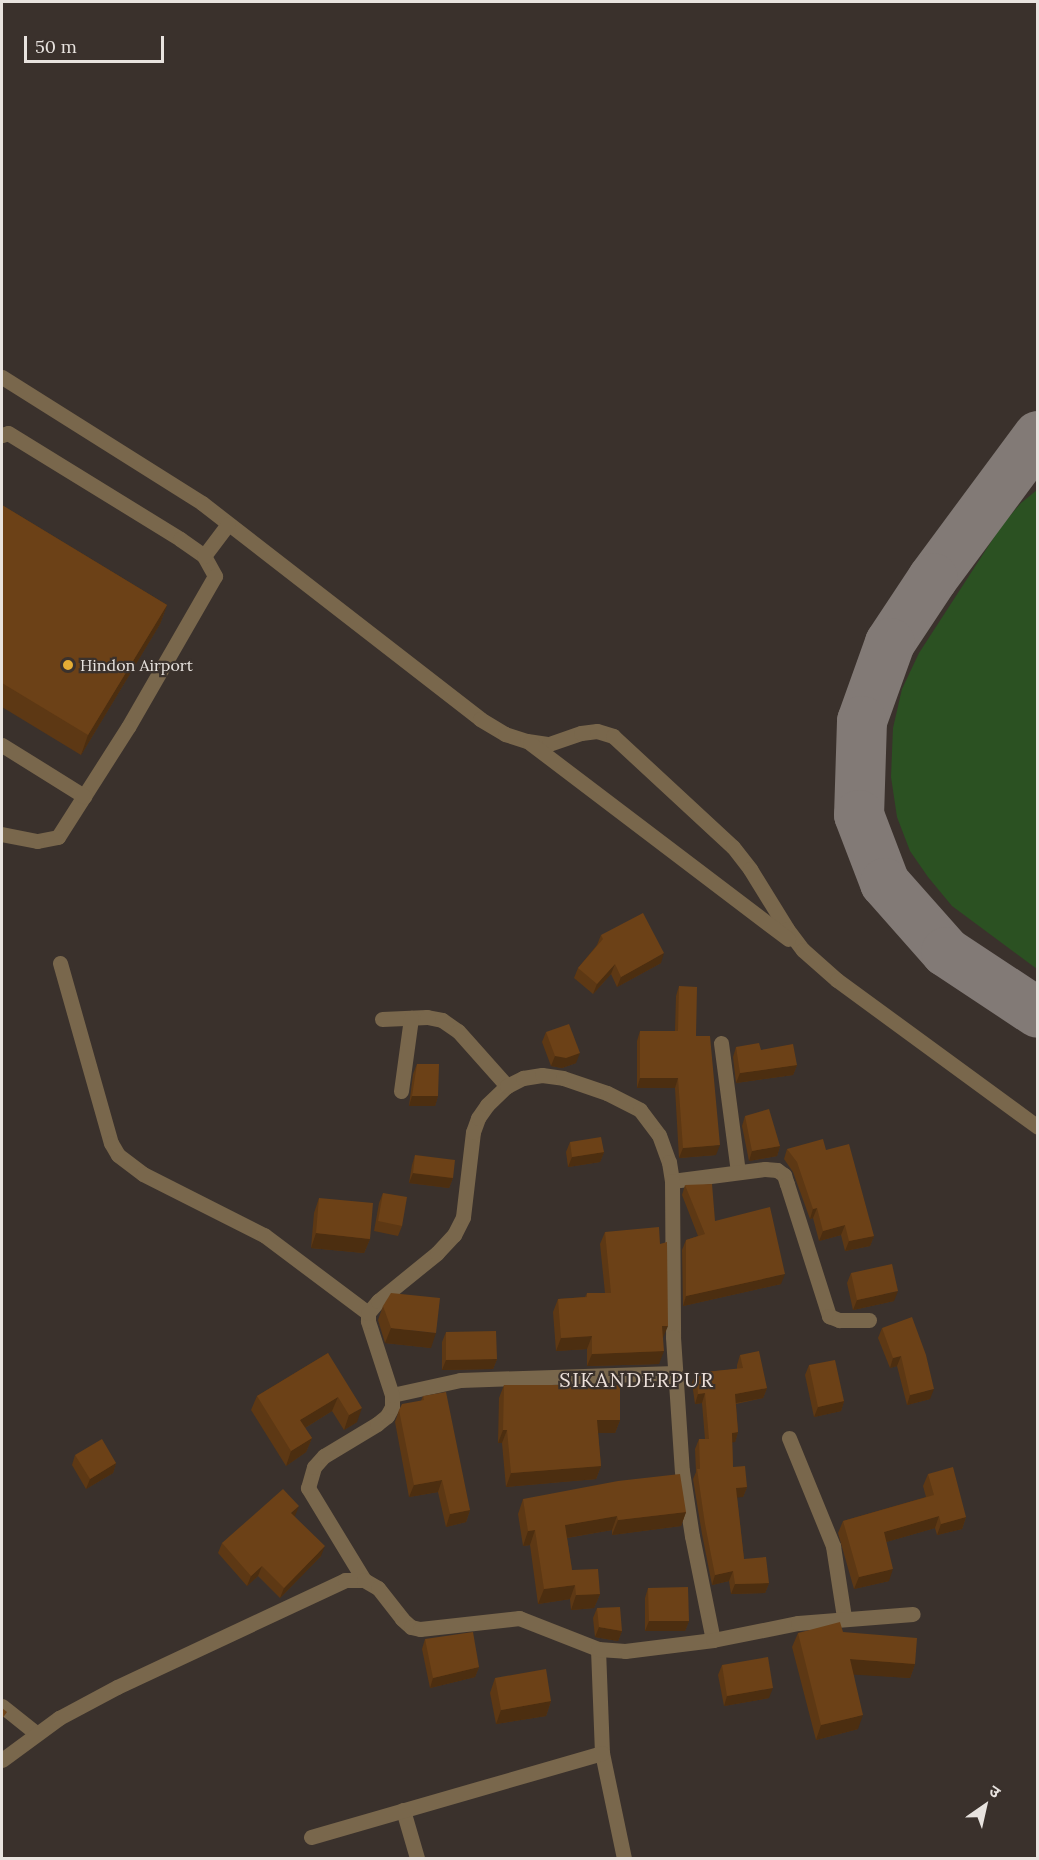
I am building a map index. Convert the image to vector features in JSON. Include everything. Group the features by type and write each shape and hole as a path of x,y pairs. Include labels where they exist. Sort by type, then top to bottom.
{"street":[{"path":"2,377 202,504 480,719 505,734 527,741 549,744 581,733 597,731 614,736 732,847 750,869 802,950"},
{"path":"2,435 8,433 204,556 215,576 128,727 58,837 37,841 2,834"},
{"path":"204,556 228,524"},
{"path":"527,741 802,950 837,980 1038,1127"},
{"path":"2,745 84,796"},
{"path":"60,963 111,1143 118,1155 142,1174 264,1235 368,1313"},
{"path":"401,1091 411,1018"},
{"path":"382,1019 442,1020 458,1031 507,1086"},
{"path":"721,1043 738,1172"},
{"path":"364,1580 314,1500 308,1488 309,1478 314,1467 324,1456 387,1416 392,1407 392,1395 368,1321 368,1313 378,1301 437,1253 454,1235 463,1217 473,1132 478,1118 507,1086 523,1078 542,1075 585,1084 628,1103 640,1110 659,1135 672,1181 675,1373 686,1503 713,1641"},
{"path":"672,1181 765,1168 777,1170 784,1175 829,1316 838,1320 869,1320"},
{"path":"392,1395 460,1380 675,1373"},
{"path":"789,1438 833,1546 844,1617"},
{"path":"2,1760 36,1733 117,1687 333,1584 354,1579 364,1580 378,1588 411,1627 435,1629 519,1618 598,1649 625,1651 713,1641 798,1623 844,1617 913,1614"},
{"path":"598,1649 602,1753 624,1858"},
{"path":"2,1707 36,1733"},
{"path":"311,1837 602,1753"},
{"path":"403,1810 417,1858"}],"green space":[{"path":"1037,490 1037,969 952,906 928,877 910,851 897,817 891,777 893,728 902,689 919,653 1002,525 1021,503"}],"building":[{"name":"Hindon Airport","path":"2,505 167,605 88,735 2,683"},
{"path":"643,913 664,953 621,977 615,964 597,984 578,968 603,939 601,935"},
{"path":"679,986 697,987 696,1036 710,1036 720,1145 683,1148 678,1078 640,1078 640,1031 678,1031"},
{"path":"569,1024 580,1053 566,1058 555,1056 546,1032"},
{"path":"759,1043 761,1050 793,1044 797,1065 740,1073 736,1047"},
{"path":"417,1064 439,1064 438,1096 412,1096"},
{"path":"769,1109 780,1146 752,1151 745,1116"},
{"path":"601,1137 604,1152 572,1157 570,1142"},
{"path":"823,1139 826,1150 849,1144 874,1236 849,1241 845,1225 823,1231 817,1208 813,1209 797,1162 787,1149"},
{"path":"415,1155 455,1160 453,1178 413,1173"},
{"path":"712,1184 715,1221 770,1207 785,1274 686,1296 686,1240 705,1234 685,1185"},
{"path":"383,1193 407,1197 402,1226 378,1221"},
{"path":"319,1198 373,1203 370,1239 316,1233"},
{"path":"659,1227 660,1244 667,1242 668,1326 662,1326 664,1351 592,1354 592,1336 561,1338 558,1299 587,1297 587,1293 611,1293 605,1232"},
{"path":"892,1264 898,1291 857,1300 851,1273"},
{"path":"391,1293 440,1298 436,1333 391,1328 383,1306"},
{"path":"912,1317 926,1355 934,1389 910,1395 901,1356 893,1358 882,1328"},
{"path":"496,1331 497,1359 446,1360 446,1332"},
{"path":"759,1351 767,1388 735,1394 738,1432 732,1433 733,1467 745,1466 747,1487 736,1488 744,1559 766,1557 769,1583 735,1584 733,1571 715,1575 705,1524 697,1469 700,1469 699,1439 709,1439 705,1393 698,1394 696,1373 743,1368 740,1355"},
{"path":"328,1353 362,1408 349,1415 338,1397 300,1420 312,1438 291,1451 257,1396"},
{"path":"835,1360 844,1401 818,1407 809,1365"},
{"path":"504,1385 620,1385 620,1420 597,1420 601,1466 511,1473 507,1430 503,1430"},
{"path":"446,1392 470,1510 450,1514 442,1480 414,1485 399,1410 402,1404 424,1400 423,1396"},
{"path":"102,1439 116,1463 90,1479 75,1455"},
{"path":"953,1467 966,1517 941,1524 939,1516 884,1532 893,1569 859,1577 843,1521 934,1495 928,1474"},
{"path":"680,1474 686,1512 618,1520 617,1516 565,1525 572,1570 598,1569 600,1594 576,1595 575,1585 544,1589 535,1530 528,1531 523,1499 618,1481"},
{"path":"283,1489 299,1506 291,1513 325,1546 284,1588 262,1566 251,1576 222,1543"},
{"path":"688,1587 689,1621 649,1621 648,1588"},
{"path":"620,1607 622,1631 599,1627 597,1608"},
{"path":"840,1622 843,1632 917,1638 915,1664 850,1659 863,1715 821,1725 798,1633"},
{"path":"473,1632 479,1667 433,1678 425,1639"},
{"path":"768,1657 773,1688 727,1696 722,1665"},
{"path":"546,1669 551,1701 501,1710 495,1678"},
{"path":"2,1708 7,1712 2,1719"}],"taxiway":[{"path":"1038,436 933,578 890,643 862,721 859,815 885,883 946,952 1038,1013"}],"place":[{"name":"Hindon Airport","path":"68,665"}],"district":[{"name":"SIKANDERPUR","path":"637,1379"}]}
